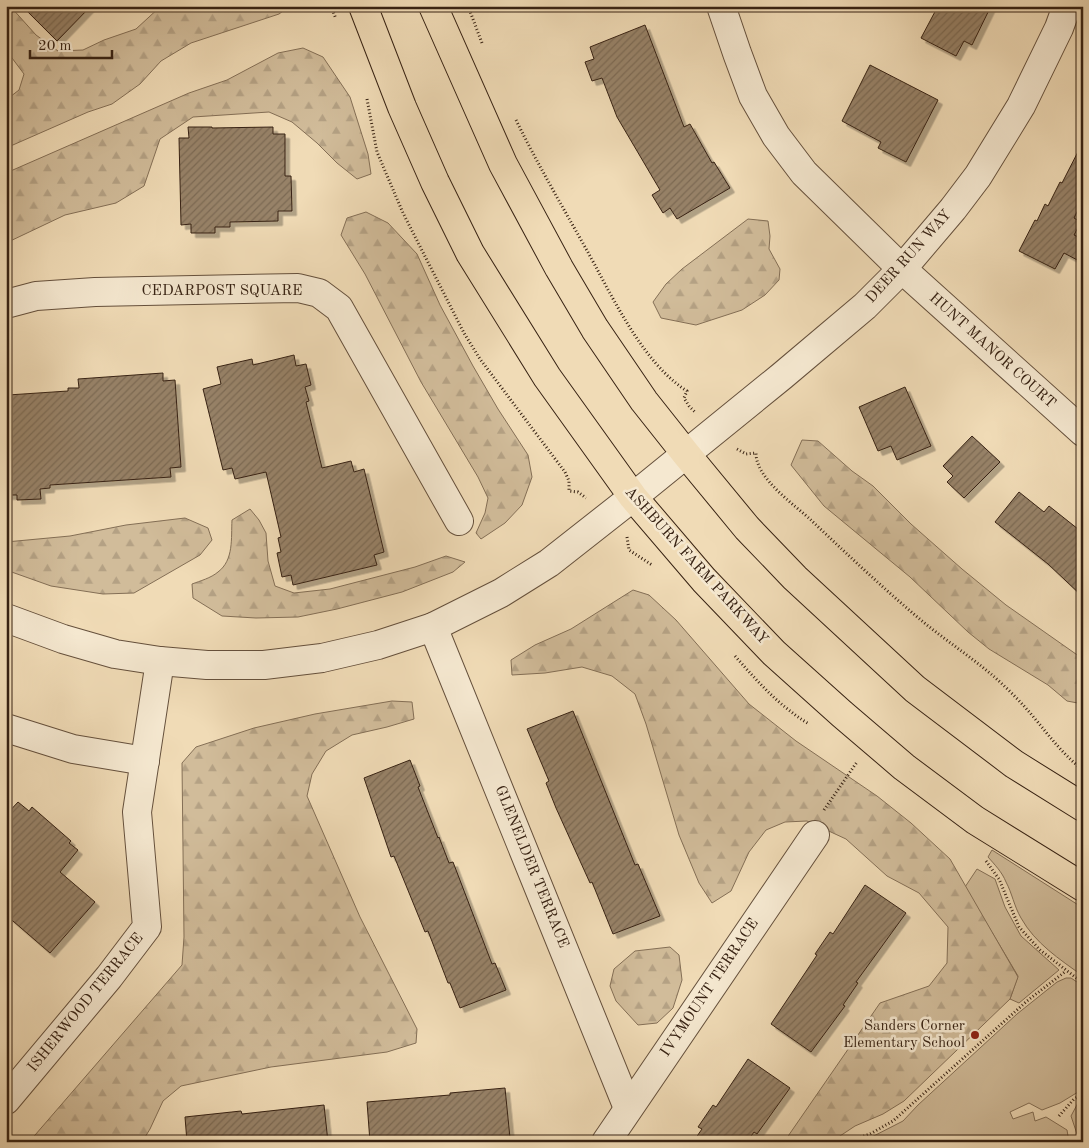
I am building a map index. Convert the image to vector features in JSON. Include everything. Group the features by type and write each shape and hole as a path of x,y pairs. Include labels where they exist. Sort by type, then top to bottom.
{"main road":[{"name":"ASHBURN FARM PARKWAY","path":"363,6 402,107 435,182 470,253 546,377 633,498 704,580 774,653 842,714 904,767 975,820 1083,887"},
{"path":"433,6 503,164 559,268 606,345 644,401 686,454 747,528 795,578 915,689 1014,764 1083,807"}],"street":[{"name":"HUNT MANOR COURT","path":"721,6 753,96 776,136 804,173 902,269 1083,432"},
{"name":"DEER RUN WAY","path":"6,618 63,639 115,654 160,661 207,665 264,665 322,658 378,645 433,627 501,594 549,563 633,498 865,306 902,269 953,209 978,176 1021,106 1059,28 1067,6"},
{"name":"CEDARPOST SQUARE","path":"6,304 36,296 94,292 298,288 319,293 338,308 459,522"},
{"name":"GLENELDER TERRACE","path":"433,627 628,1108"},
{"name":"ISHERWOOD TERRACE","path":"6,1100 109,978 147,927 137,812 160,661"},
{"path":"6,728 73,749 145,761"},
{"name":"IVYMOUNT TERRACE","path":"606,1142 812,838"}],"path":[{"path":"812,838 813,827 858,761"},
{"path":"847,1142 870,1134 893,1121 1027,1000 1066,971"},
{"path":"1059,1116 1074,1099 1083,1094"}],"green space":[{"path":"6,6 10,6 36,35 58,51 83,50 104,40 136,29 161,6 290,6 279,14 191,43 161,61 140,84 112,104 88,112 6,148 6,100 19,90 24,74 6,50"},
{"path":"303,48 323,57 350,97 368,154 371,174 357,179 292,122 269,112 193,117 160,139 144,186 116,203 65,215 6,243 6,173 189,93 227,80 278,53"},
{"path":"366,212 388,223 417,254 440,305 473,366 528,455 532,477 522,505 505,523 481,539 476,533 485,513 488,498 478,477 421,382 365,274 341,235 347,218"},
{"path":"748,219 768,221 769,249 780,269 779,280 765,295 742,310 696,325 661,318 653,302 666,284 682,269"},
{"path":"802,440 818,441 852,471 873,486 911,524 962,569 1006,605 1083,659 1083,704 1067,701 1048,685 989,649 968,632 910,577 824,506 791,465"},
{"path":"250,509 266,533 268,561 275,586 294,593 330,589 415,567 446,556 465,562 453,572 402,592 337,609 298,617 256,618 222,616 193,598 192,584 212,576 223,567 231,548 232,520"},
{"path":"185,518 208,528 212,540 200,555 134,593 103,594 51,586 6,570 6,542 70,536 126,525"},
{"path":"633,590 649,595 676,620 749,704 796,741 877,796 911,823 950,859 1018,977 1010,999 904,1101 883,1114 855,1126 831,1142 784,1142 880,1003 929,986 947,963 948,927 919,893 887,876 846,839 807,821 785,822 766,830 749,852 731,891 712,903 699,883 679,835 646,724 635,694 612,676 582,667 545,673 512,675 511,660 535,645 571,629"},
{"path":"392,701 412,702 414,719 352,735 326,751 312,774 307,796 360,917 417,1029 416,1043 387,1052 271,1067 181,1086 163,1101 142,1142 29,1142 182,965 184,937 182,763 196,747 254,728 315,714"},
{"path":"992,850 1083,908 1083,976 1040,943 1027,927 1004,878 988,857"},
{"path":"977,869 995,879 1005,907 1021,936 1059,970 1019,1003 1010,999 1018,976 965,887"},
{"path":"670,947 679,955 682,980 673,1008 657,1023 638,1025 616,1001 610,986 614,969 635,951"},
{"path":"1071,978 1083,986 1083,1089 1060,1103 1042,1110 1029,1103 1010,1112 1013,1119 1033,1112 1035,1121 1046,1117 1067,1130 1069,1142 862,1142 903,1121 1017,1014 1057,982"},
{"path":"1083,1099 1083,1132 1077,1134 1071,1116 1079,1101"}],"building":[{"path":"22,6 91,6 57,41"},
{"path":"938,6 991,6 972,45 964,41 956,56 921,38"},
{"path":"645,25 684,127 690,124 712,163 714,162 730,188 677,219 670,208 663,213 652,195 660,190 617,117 602,78 592,81 585,62 594,59 590,47"},
{"path":"870,65 938,100 906,162 878,148 881,142 842,121"},
{"path":"188,127 273,127 273,134 285,134 285,176 291,176 292,211 278,211 278,221 230,222 230,227 215,227 215,233 191,233 191,224 181,225 179,138 189,138"},
{"path":"1083,142 1083,200 1074,218 1081,222 1074,235 1083,239 1083,263 1064,253 1055,269 1019,251 1045,204 1048,206 1060,182 1062,183"},
{"path":"294,355 296,366 306,364 311,385 305,387 309,401 306,402 322,468 351,461 354,472 364,469 384,552 374,555 377,565 293,585 291,575 282,577 277,553 281,552 278,538 281,537 266,472 235,479 232,468 223,470 203,389 221,384 217,367 252,359 253,365"},
{"path":"163,373 163,381 175,380 181,467 170,468 171,477 50,485 50,488 40,489 41,499 17,500 17,495 6,495 6,401 8,401 8,395 68,391 68,388 79,388 78,379"},
{"path":"905,387 931,446 897,460 891,446 878,451 859,407"},
{"path":"972,436 1000,462 964,498 947,482 953,476 943,466"},
{"path":"1019,492 1044,512 1049,506 1083,533 1083,597 1048,564 995,522"},
{"path":"573,711 635,865 638,864 660,916 613,934 592,882 590,883 556,808 546,783 549,781 527,729"},
{"path":"410,760 420,786 418,787 438,838 449,863 453,862 492,964 495,963 506,990 460,1008 428,931 425,932 394,856 391,857 364,778"},
{"path":"18,802 29,811 32,807 71,841 69,843 78,850 60,872 95,902 50,953 6,915 6,815"},
{"path":"865,885 906,913 856,982 858,983 843,1005 845,1006 811,1052 771,1024 817,955 815,954 830,932 833,934"},
{"path":"748,1059 790,1088 757,1134 754,1132 747,1142 693,1142 702,1129 698,1127 713,1105 716,1107"},
{"path":"505,1088 510,1138 464,1142 370,1142 367,1102"},
{"path":"324,1105 328,1142 187,1142 185,1117 241,1111 242,1114"}],"place":[{"name":"Sanders Corner Elementary School","path":"975,1035"}]}
